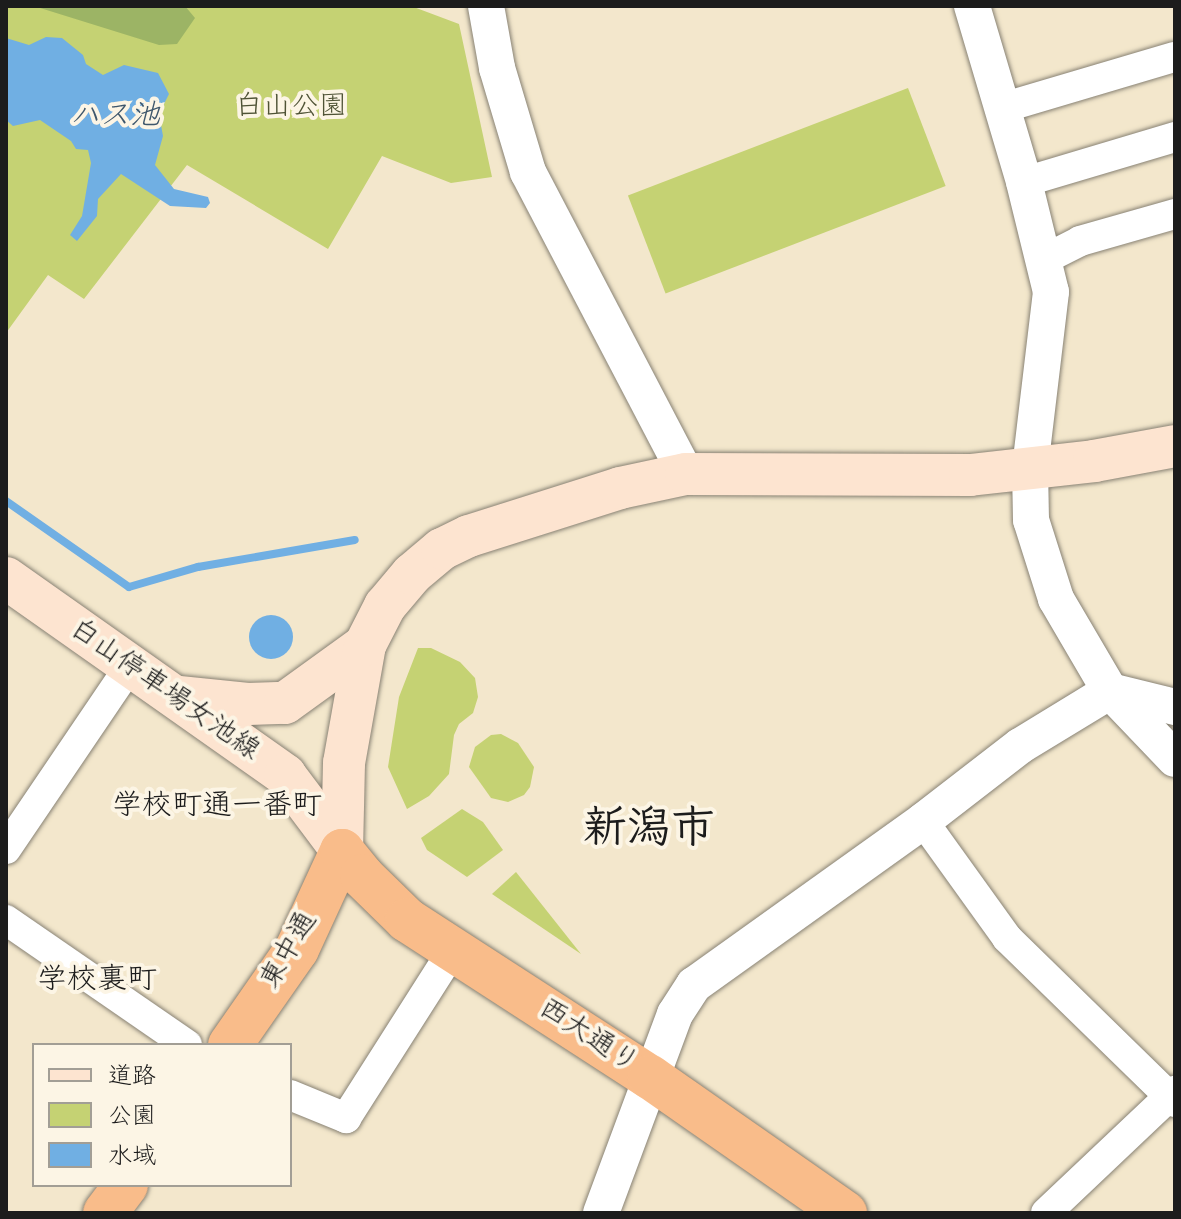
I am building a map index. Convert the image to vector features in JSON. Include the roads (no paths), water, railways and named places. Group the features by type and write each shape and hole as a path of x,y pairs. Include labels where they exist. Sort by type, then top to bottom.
{"highway":[{"name":"西大通り","path":"342,851 362,876 407,920 650,1077 845,1213"},
{"name":"東中通","path":"231,1043 297,950 342,851"},
{"path":"105,1213 124,1187"}],"main road":[{"path":"342,851 344,763 365,645 397,589 442,549 502,524 620,488 686,474 970,475 1175,446"},
{"name":"白山停車場女池線","path":"6,578 285,775 342,851"},
{"path":"174,696 248,704 285,703 365,645"}],"street":[{"path":"486,6 497,68 528,172 686,474"},
{"path":"972,6 1024,182 1051,292 1030,468 1031,520 1056,599 1110,691 1175,759"},
{"path":"1002,108 1174,57"},
{"path":"1024,182 1175,137"},
{"path":"1045,259 1080,241 1175,214"},
{"path":"6,849 129,667"},
{"path":"601,1213 675,1014 694,985 923,821 1020,746 1110,691 1175,707"},
{"path":"923,821 1007,938 1173,1096 1046,1213"},
{"path":"6,920 184,1043"},
{"path":"292,1096 346,1118 453,950"}],"water":[{"name":"ハス池","path":"46,37 62,38 83,55 86,64 103,75 124,65 158,73 169,94 159,114 163,136 155,165 174,189 208,197 210,203 206,208 170,206 121,174 98,199 97,216 77,241 70,235 82,216 91,163 88,150 76,149 71,141 40,120 13,126 6,120 6,38 29,45"},
{"path":"271,615 287,621 293,637 287,653 271,659 255,653 249,637 255,621"}],"waterway":[{"path":"6,501 129,587 198,567 355,540"}],"district":[{"name":"学校町通一番町","path":"217,807"},
{"name":"新潟市","path":"649,830"},
{"name":"学校裏町","path":"97,981"}],"park label":[{"name":"白山公園","path":"291,108"}]}
